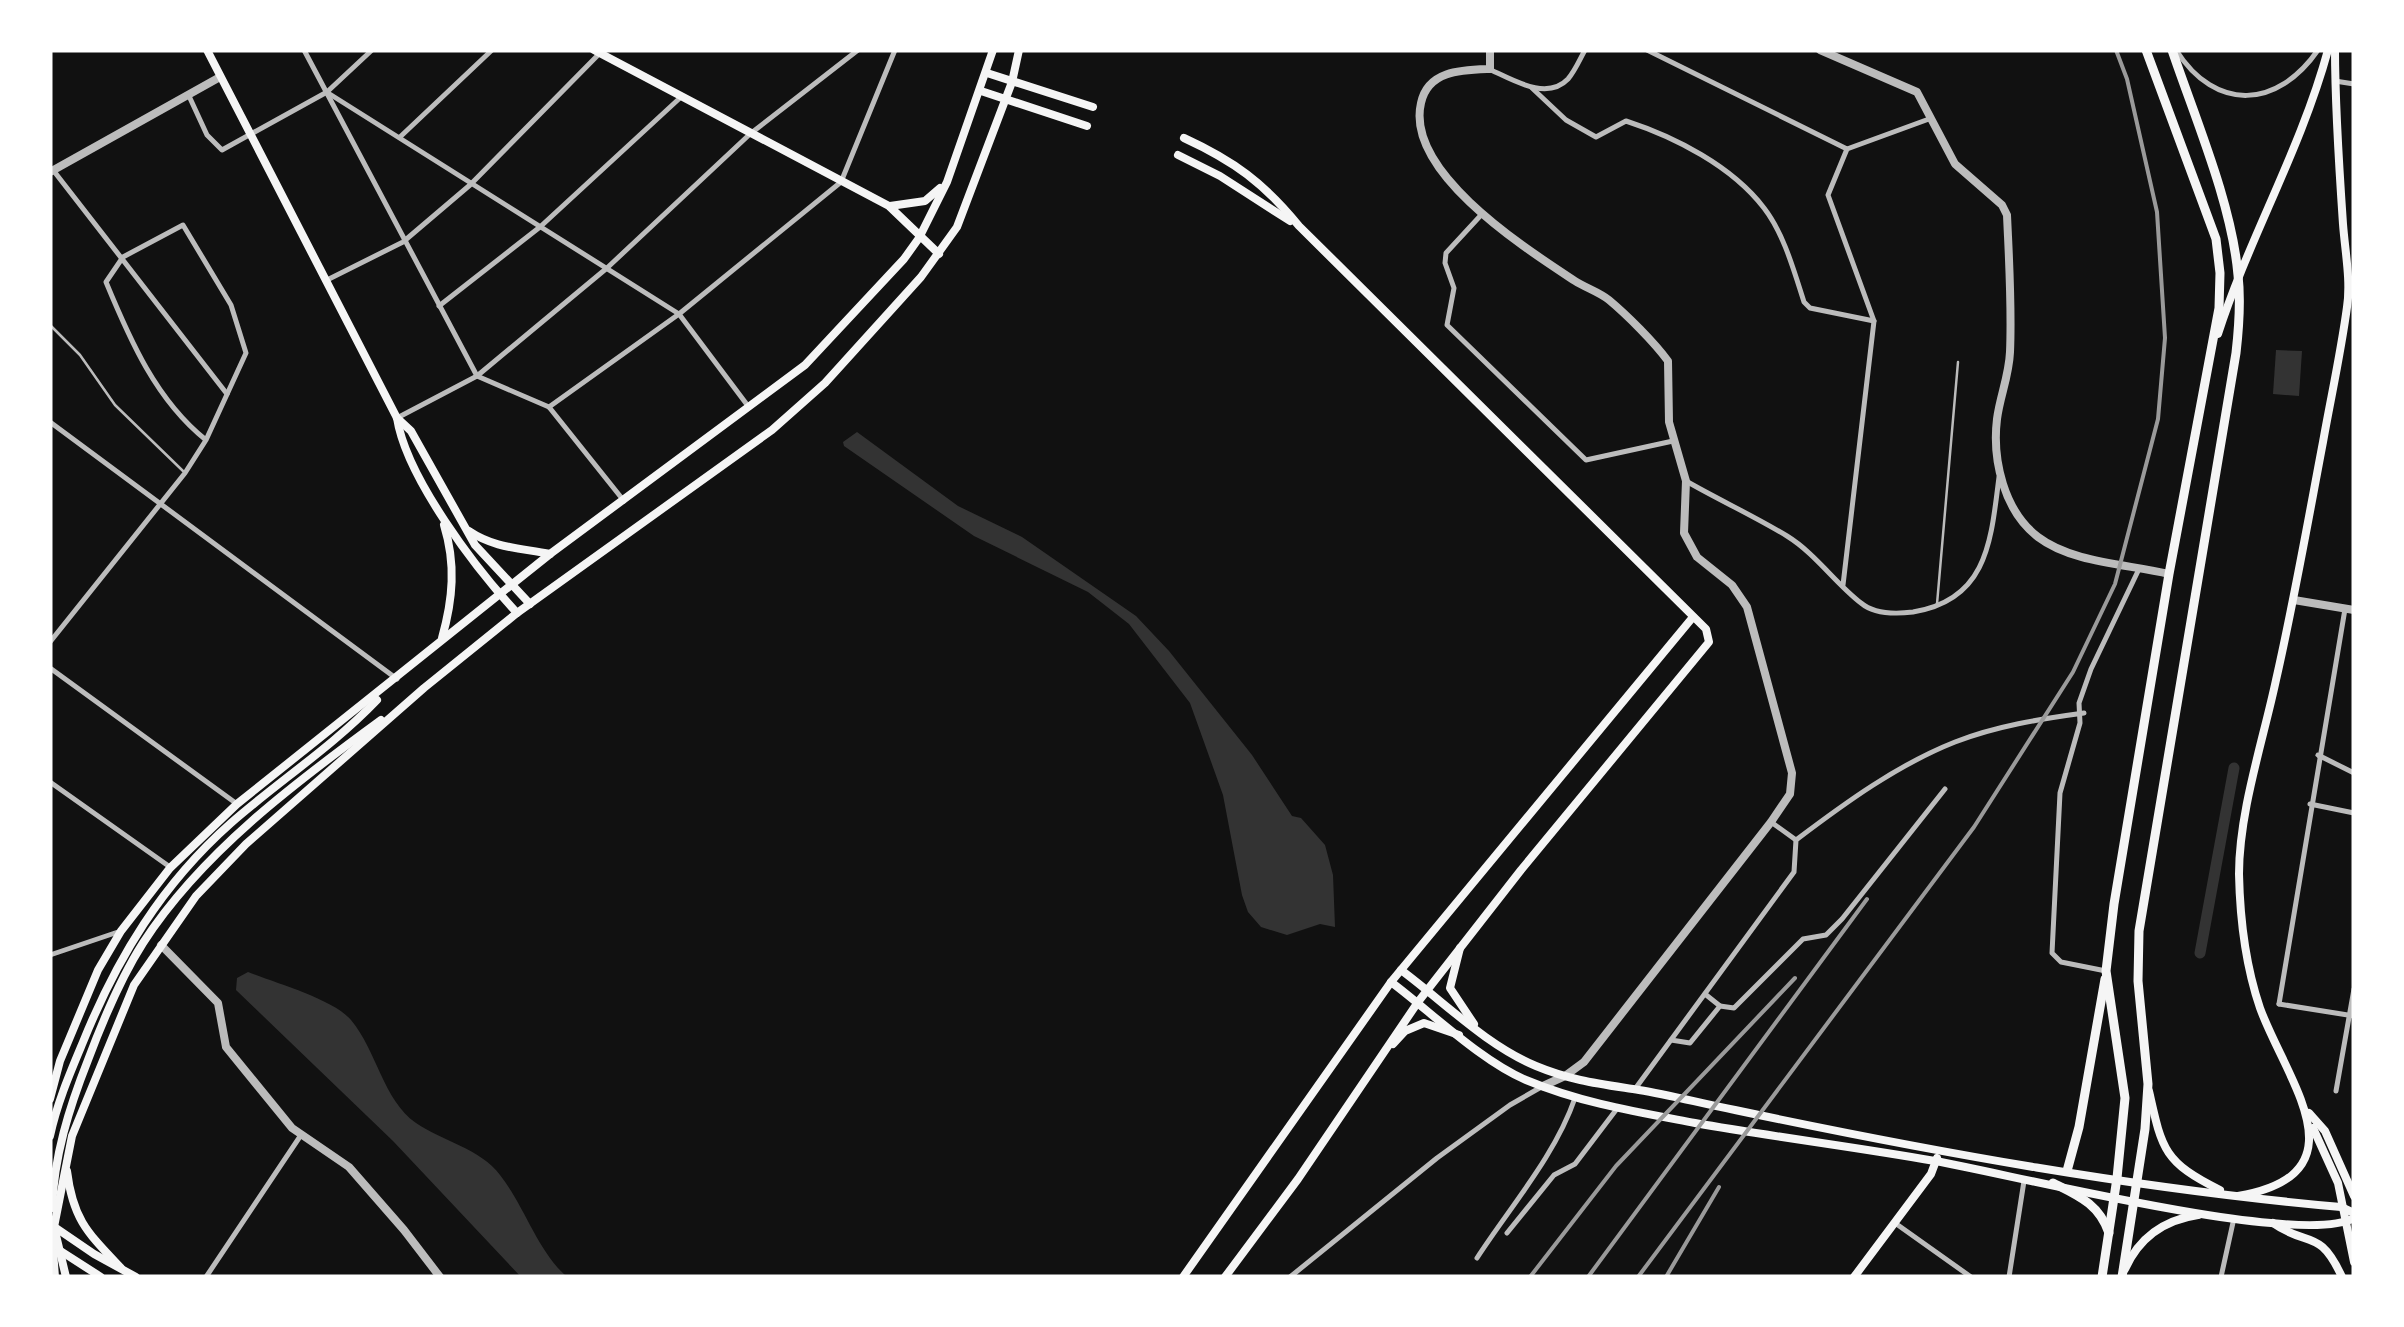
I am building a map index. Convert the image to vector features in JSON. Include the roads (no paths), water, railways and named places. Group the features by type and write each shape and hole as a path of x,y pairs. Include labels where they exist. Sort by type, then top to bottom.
{"main road":[{"path":"207,50 397,418 400,435 441,516 517,613"},
{"path":"50,1099 60,1061 98,970 121,932 170,868 237,804 499,594 805,366 904,259 920,238 947,182 993,50"},
{"path":"56,1277 52,1205 56,1159 76,1091 100,1029 144,942 184,888 240,832 517,613 772,430 825,383 938,254 957,226 1012,82 1018,50"},
{"path":"2067,1172 2106,971 2169,574 2213,348 2220,273 2216,240 2146,50"},
{"path":"2174,50 2215,179 2238,272 2240,311 2140,931 2138,981 2148,1084 2159,1137 2168,1153 2188,1174 2233,1196 2274,1188 2301,1166 2311,1141 2307,1110"},
{"path":"2213,348 2238,272 2279,187 2331,50"},
{"path":"2331,50 2348,303 2294,600 2244,824 2239,869 2244,945 2251,979 2271,1035 2338,1183 2354,1262"},
{"path":"598,52 889,206 938,254"},
{"path":"988,73 1093,107"},
{"path":"981,91 1087,126"},
{"path":"1184,138 1227,158 1272,193 1298,226 1706,629 1708,642 1427,990 1298,1179 1225,1277"},
{"path":"1178,155 1220,176 1298,226"},
{"path":"889,206 925,201 947,182"},
{"path":"397,418 411,431 490,564 530,604"},
{"path":"441,516 452,552 452,586 442,642"},
{"path":"467,529 485,542 550,554"},
{"path":"1184,1277 1400,970 1693,617"},
{"path":"50,1132 92,1018 130,942 172,884 232,823 342,737 397,679"},
{"path":"66,1277 51,1226 85,1101 134,986 196,896 246,844 424,688"},
{"path":"1460,947 1450,988 1476,1028"},
{"path":"1391,982 1501,1067 1575,1098 1616,1110 1936,1161 2234,1218 2344,1224 2354,1215 2340,1207 2233,1196 1940,1150 1565,1076 1511,1054 1400,970"},
{"path":"2102,1277 2125,1098 2106,971"},
{"path":"1384,1049 1405,1031 1424,1023 1461,1036"},
{"path":"2122,1275 2146,1128 2148,1084"},
{"path":"2307,1110 2325,1130 2354,1196"},
{"path":"1854,1277 1931,1174 1940,1150"},
{"path":"66,1163 72,1205 80,1223 122,1268"},
{"path":"2054,1183 2088,1200 2109,1234"},
{"path":"2122,1275 2134,1250 2148,1236 2174,1220 2209,1214"},
{"path":"2273,1223 2285,1232 2314,1239 2325,1247 2342,1277"},
{"path":"51,1226 136,1277"},
{"path":"50,1243 101,1277"}],"street":[{"path":"304,50 477,376 549,408 624,501"},
{"path":"188,94 208,135 218,149 226,149 327,92 372,50"},
{"path":"399,138 492,50"},
{"path":"397,418 477,376 607,268 750,134 858,50"},
{"path":"549,408 679,314 841,182 894,50"},
{"path":"1490,50 1490,69"},
{"path":"1532,88 1555,87 1568,80 1585,50"},
{"path":"1647,50 1847,149 1932,118"},
{"path":"1686,481 1789,537 1863,606 1875,610 1904,613 1937,606 1962,593 1979,570 1993,525 1999,477 1997,420 2008,379 2010,348 2007,214 2002,205 1954,164 1918,92 1820,50"},
{"path":"2174,50 2199,80 2218,90 2251,96 2279,88 2303,72 2318,50"},
{"path":"325,281 403,242 470,184 598,52"},
{"path":"1290,1277 1437,1158 1510,1105 1584,1062 1790,794 1792,773 1747,607 1732,585 1697,557 1684,534 1686,481 1669,422 1668,362 1608,300 1498,227 1438,167 1425,147 1420,127 1420,105 1426,85 1439,76 1490,69 1532,88 1566,120 1596,137 1626,122 1650,129 1708,160 1743,185 1765,210 1780,237 1804,302 1810,308 1874,321"},
{"path":"220,77 52,171 228,394"},
{"path":"2335,81 2354,84"},
{"path":"327,92 679,314 749,408"},
{"path":"438,306 540,227 682,97"},
{"path":"1843,585 1874,321 1828,195 1847,149"},
{"path":"1484,213 1446,253 1445,263 1454,288 1447,326 1586,460 1674,442"},
{"path":"50,642 185,473 206,440 246,352 231,305 183,225 123,257 106,282 133,349 186,424 206,440"},
{"path":"50,422 397,679"},
{"path":"1999,477 2013,506 2036,536 2061,550 2169,574"},
{"path":"2106,971 2061,962 2052,953 2060,793 2080,723 2079,703 2085,686 2140,567"},
{"path":"2294,600 2350,609 2318,756 2278,1004 2352,1015"},
{"path":"50,668 237,804"},
{"path":"1635,1089 1794,872 1796,840 1858,793 1954,743 2033,720 2084,712"},
{"path":"2318,756 2354,773"},
{"path":"50,782 170,868"},
{"path":"1705,994 1720,1006 1734,1008 1802,939 1826,935 1902,846 1944,789"},
{"path":"2310,804 2354,812"},
{"path":"1771,822 1796,840"},
{"path":"50,956 121,932"},
{"path":"161,945 218,1004 226,1048 301,1136 349,1167 440,1277"},
{"path":"2336,1091 2354,989"},
{"path":"1671,1040 1690,1043 1720,1006"},
{"path":"1477,1258 1524,1190 1575,1098"},
{"path":"1507,1232 1554,1175 1574,1164 1616,1110"},
{"path":"206,1277 301,1136"},
{"path":"2008,1277 2025,1178"},
{"path":"2221,1277 2234,1218"},
{"path":"1895,1223 1971,1277"}],"lane":[{"path":"50,325 80,355 115,405 185,473"},
{"path":"1937,606 1958,362"}],"waterway":[{"path":"2200,953 2234,768"}],"railway":[{"path":"1638,1277 1974,827 2073,672 2115,584 2158,419 2165,338 2157,212 2127,79 2116,50"},
{"path":"1588,1277 1867,899"},
{"path":"1530,1277 1616,1166 1795,978"},
{"path":"1666,1277 1719,1187"}]}
